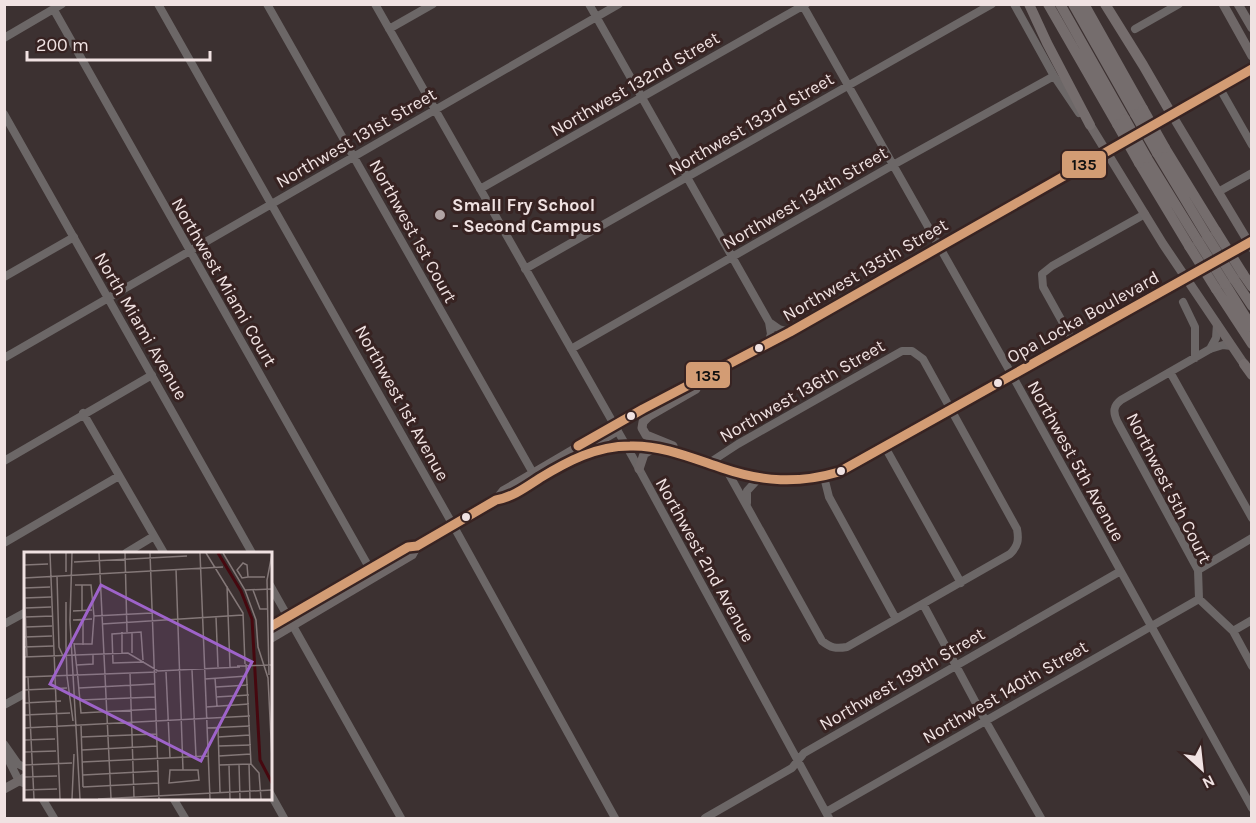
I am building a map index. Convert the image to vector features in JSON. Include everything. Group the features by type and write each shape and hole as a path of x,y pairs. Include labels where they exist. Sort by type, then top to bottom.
{"highway":[{"path":"1029,4 1090,125"},
{"path":"1048,4 1130,116"},
{"path":"1060,4 1130,116 1202,239 1230,281 1251,327"},
{"path":"1073,4 1152,155 1202,239 1230,281 1251,306"},
{"path":"1084,4 1130,116"},
{"path":"1105,4 1143,64 1172,116"},
{"path":"1230,281 1251,287"},
{"path":"1230,281 1251,344"},
{"path":"1244,364 1251,377"}],"main road":[{"path":"1223,4 1251,56"},
{"path":"1238,4 1251,28"},
{"name":"Northwest 135th Street","path":"496,500 503,491 533,473 790,332 1251,69"},
{"path":"1172,116 1250,244"},
{"path":"1090,125 1185,278 1244,364"},
{"name":"Opa Locka Boulevard","path":"626,446 656,447 686,454 758,479 791,482 824,477 845,469 1185,278 1250,244"},
{"path":"686,454 646,435 642,428 643,422 649,416 698,387 713,373"},
{"path":"575,459 615,429"},
{"name":"Northwest 135th Street","path":"272,637 290,621 408,547 417,546 496,500 508,498 575,459 604,448 626,446"},
{"path":"639,469 644,454 656,447"},
{"name":"Northwest 135th Street","path":"272,626 290,621 342,597 412,555 417,546"},
{"path":"342,597 347,588 370,575 370,569"},
{"path":"4,789 23,781"}],"street":[{"path":"4,38 63,4"},
{"name":"Northwest 1st Avenue","path":"158,4 453,525 615,819"},
{"name":"Northwest 1st Court","path":"267,4 533,473"},
{"name":"Northwest 2nd Avenue","path":"375,4 639,469 828,815"},
{"path":"389,29 434,4"},
{"path":"589,4 769,322 771,334 768,343"},
{"name":"Northwest 131st Street","path":"4,358 619,4"},
{"name":"Northwest 133rd Street","path":"525,269 992,4"},
{"path":"1014,4 1054,76 1078,112 1090,125"},
{"path":"1135,29 1179,4"},
{"name":"Northwest 5th Avenue","path":"804,5 1251,808"},
{"name":"Northwest 132nd Street","path":"480,189 804,5"},
{"name":"Northwest Miami Court","path":"54,10 370,569"},
{"name":"Northwest 134th Street","path":"571,349 1054,76"},
{"path":"1219,87 1251,145"},
{"name":"North Miami Avenue","path":"4,114 251,552"},
{"path":"1218,192 1251,173"},
{"path":"1073,341 1043,287 1041,278 1044,272 1145,214"},
{"path":"5,275 74,237"},
{"path":"1183,302 1195,327 1195,358"},
{"path":"769,322 779,329 790,332"},
{"path":"1210,348 1216,338 1216,324"},
{"path":"1231,346 1210,348 1170,372 1251,518"},
{"name":"Northwest 136th Street","path":"709,463 902,351 912,351 923,360 951,410"},
{"name":"Northwest 5th Court","path":"1170,372 1121,400 1114,411 1117,421 1198,570 1199,599"},
{"path":"4,461 83,413 152,375"},
{"path":"726,469 822,641 831,648 847,647 961,583 1010,554 1017,547 1017,529 951,410"},
{"path":"83,413 163,552"},
{"path":"885,447 961,583"},
{"path":"4,543 119,476"},
{"path":"824,477 829,497 896,620"},
{"path":"747,505 747,491 758,479"},
{"path":"128,552 154,536"},
{"path":"1198,570 1251,538"},
{"name":"Northwest 139th Street","path":"705,819 792,768 804,753 1119,572"},
{"path":"272,589 400,819"},
{"path":"1199,599 1233,631 1251,666"},
{"name":"Northwest 140th Street","path":"828,815 985,720 1199,599"},
{"path":"923,604 1041,819"},
{"path":"4,624 24,613"},
{"path":"1233,631 1251,620"},
{"path":"4,705 24,694"},
{"path":"4,744 18,764 24,767"},
{"path":"4,751 23,781"},
{"path":"272,797 284,819"},
{"path":"43,799 54,819"},
{"path":"174,799 185,819"}],"transit line":[{"name":"135","path":"578,446 643,409 790,332 1252,69"},
{"name":"135","path":"272,626 408,547 417,546 496,500 514,494 561,466 594,452 618,447 642,446 677,453 737,473 766,479 795,480 839,472 1252,241"}],"place":[{"name":"Small Fry School - Second Campus","path":"440,215"}]}
